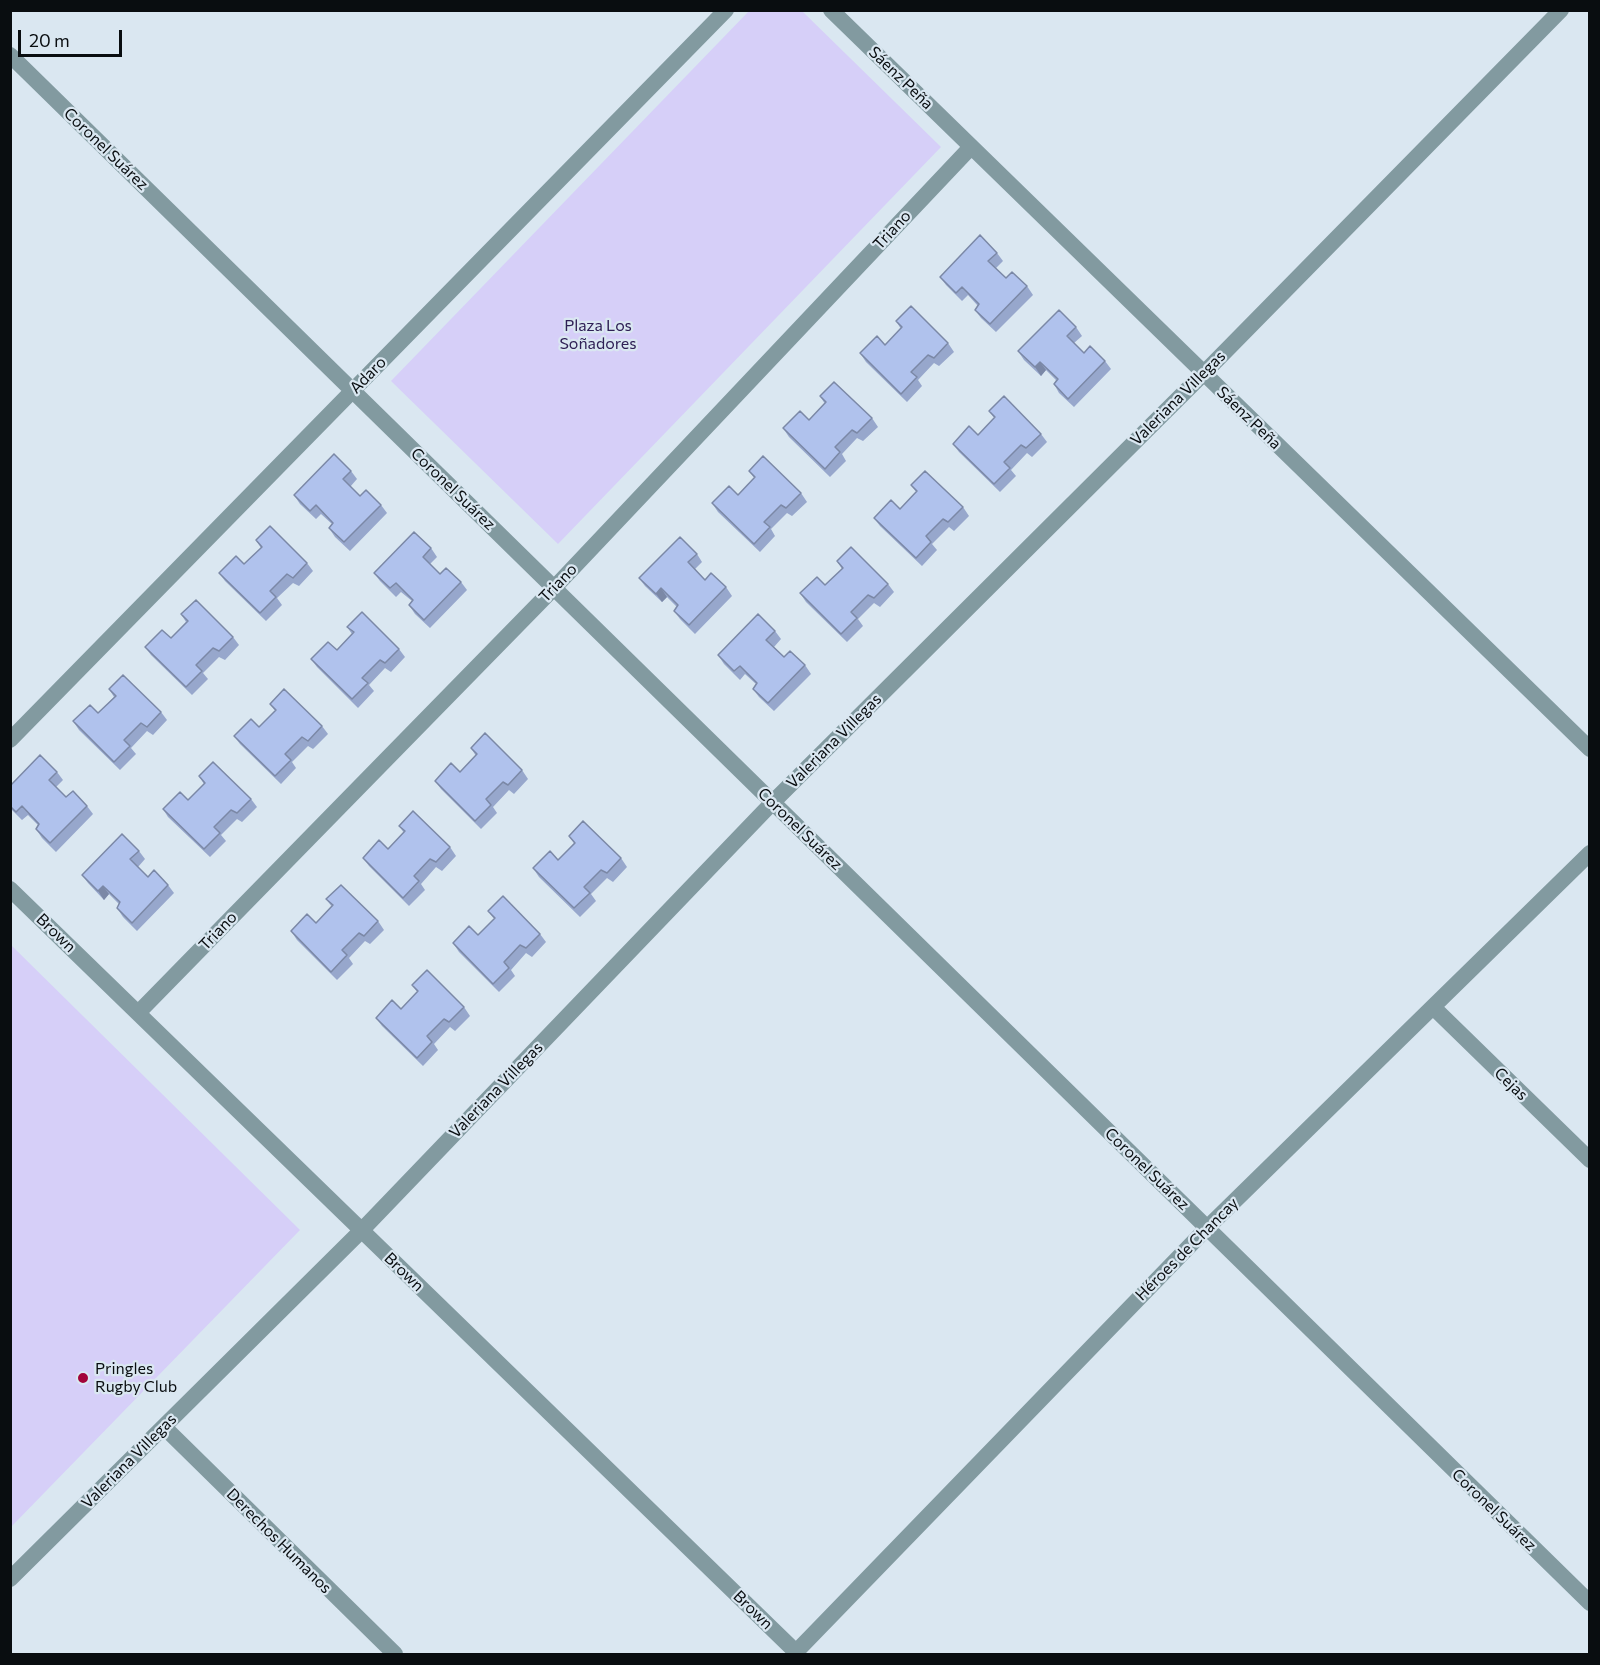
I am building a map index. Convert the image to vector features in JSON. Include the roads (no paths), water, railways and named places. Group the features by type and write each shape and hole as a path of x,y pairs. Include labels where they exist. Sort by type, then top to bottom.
{"street":[{"name":"Adaro","path":"10,740 726,10"},
{"name":"Sáenz Peña","path":"831,10 1590,749"},
{"name":"Valeriana Villegas","path":"10,1578 361,1231 772,802 1204,373 1560,10"},
{"name":"Coronel Suárez","path":"10,55 1590,1603"},
{"name":"Triano","path":"138,1013 554,588 971,147"},
{"name":"Héroes de Chancay","path":"796,1654 1207,1228 1590,853"},
{"name":"Brown","path":"10,889 796,1654"},
{"name":"Cejas","path":"1433,1007 1590,1160"},
{"name":"Derechos Humanos","path":"164,1427 395,1654"}],"place":[{"name":"Pringles Rugby Club","path":"83,1378"}],"park label":[{"name":"Plaza Los Soñadores","path":"598,335"}]}
